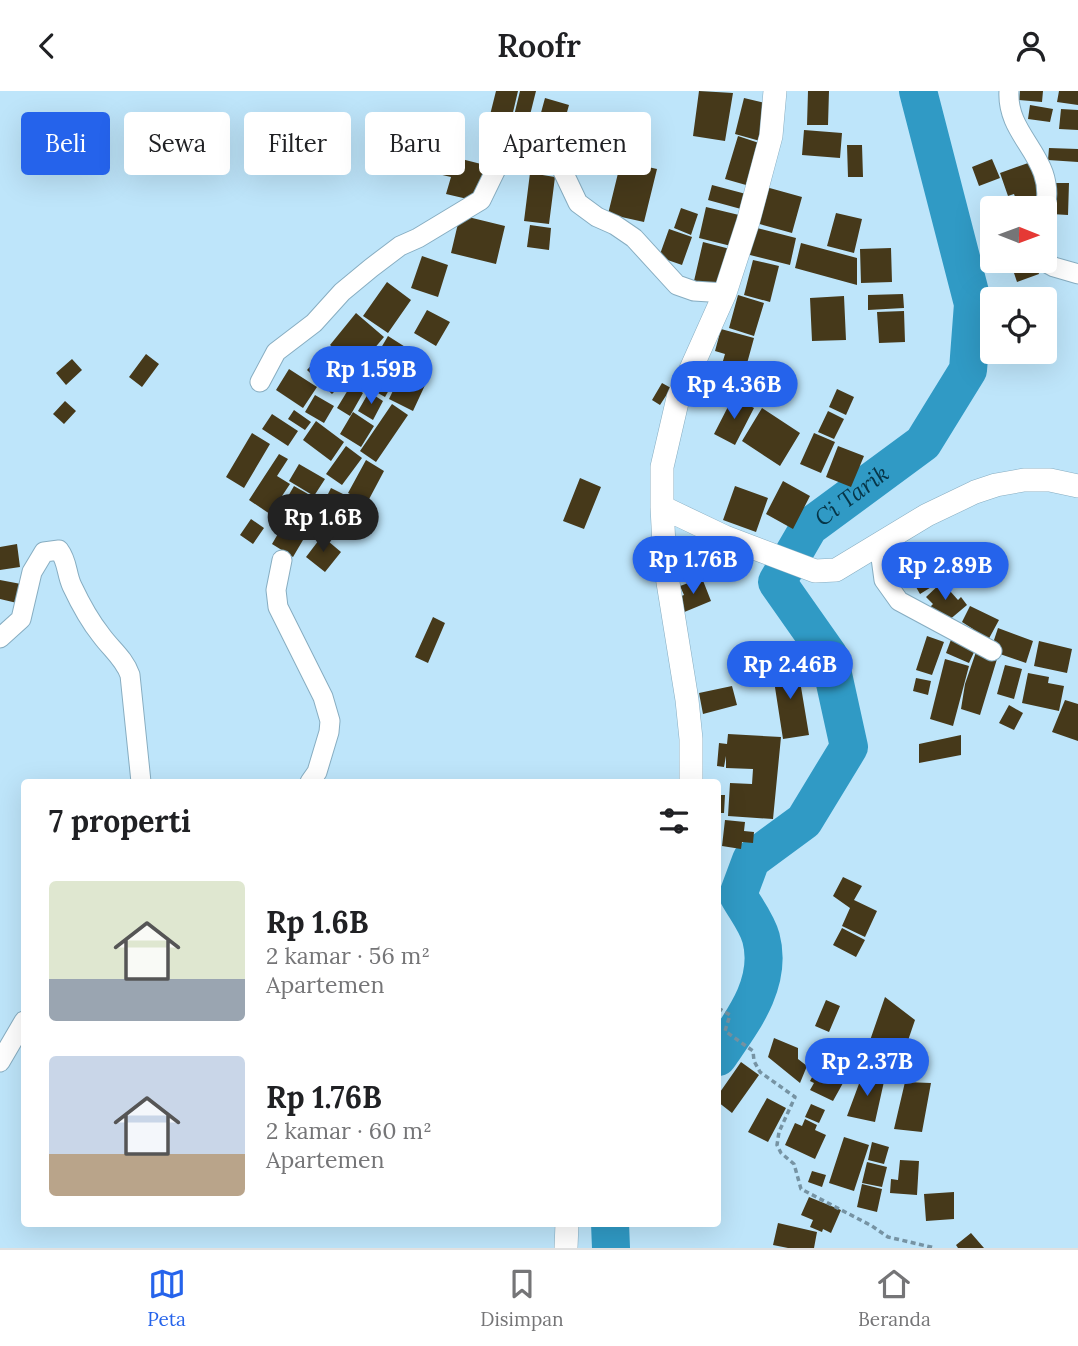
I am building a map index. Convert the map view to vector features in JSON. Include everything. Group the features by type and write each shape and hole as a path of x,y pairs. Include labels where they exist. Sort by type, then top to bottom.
{"street":[{"path":"691,779 691,739 665,564 662,467 678,398 725,293 748,222 771,136 775,91"},
{"path":"1009,91 1013,120 1037,156 1044,172 1046,196"},
{"path":"260,381 275,352 314,323 342,292 400,246 418,238 481,199 502,157 528,152 558,161 578,203 597,217 634,237 677,285 694,291 725,293"},
{"path":"1057,268 1078,274"},
{"path":"662,507 771,556 815,571 836,570 927,515 975,492 1024,480 1050,480 1078,487"},
{"path":"879,543 884,580 899,601 992,652"},
{"path":"0,638 21,619 32,572 44,552 59,550 66,560 71,582 84,610 101,636 124,660 130,675 141,779"},
{"path":"282,559 276,590 278,607 323,697 330,720 317,772 312,779"},
{"path":"0,1062 21,1026"},
{"path":"566,1248 567,1227"}],"path":[{"path":"721,1010 730,1015 724,1031 753,1051 754,1061 760,1072 795,1097 779,1132 777,1145 780,1153 794,1164 801,1189 838,1207 888,1237 935,1248"}],"building":[{"path":"496,91 518,91 513,112 491,112"},
{"path":"520,91 536,91 531,112 515,112"},
{"path":"699,91 733,93 725,141 693,136"},
{"path":"808,91 829,91 828,125 807,125"},
{"path":"1020,91 1043,91 1042,102 1019,100"},
{"path":"1059,91 1078,91 1078,105 1057,102"},
{"path":"545,98 569,105 567,112 541,112"},
{"path":"744,98 769,104 760,141 735,134"},
{"path":"1030,105 1053,109 1050,122 1028,119"},
{"path":"1061,109 1078,110 1078,130 1059,129"},
{"path":"804,130 842,133 840,158 802,155"},
{"path":"738,136 759,143 746,185 725,179"},
{"path":"847,145 862,145 863,177 848,177"},
{"path":"1049,148 1078,149 1078,162 1048,160"},
{"path":"992,159 1000,178 979,186 972,167"},
{"path":"465,160 479,163 479,175 482,175 476,201 446,194 451,177 442,175 465,175"},
{"path":"1031,162 1043,196 1008,196 1000,173"},
{"path":"651,168 657,169 644,222 608,214 618,175 651,175"},
{"path":"530,175 555,177 549,224 524,221"},
{"path":"1053,183 1069,183 1068,215 1057,214 1057,196 1052,196"},
{"path":"712,185 746,194 741,209 708,200"},
{"path":"766,187 802,197 792,233 756,223"},
{"path":"706,207 739,215 731,246 699,238"},
{"path":"681,208 698,214 691,235 674,228"},
{"path":"836,213 862,219 854,253 827,246"},
{"path":"460,215 505,226 496,264 451,253"},
{"path":"530,225 551,228 549,250 527,247"},
{"path":"753,227 796,238 790,265 746,254"},
{"path":"669,229 692,237 682,265 659,257"},
{"path":"703,242 730,249 721,288 694,281"},
{"path":"801,243 857,258 857,285 795,268"},
{"path":"891,248 892,282 861,283 860,249"},
{"path":"422,256 448,265 438,297 411,288"},
{"path":"753,260 779,266 770,302 744,295"},
{"path":"1014,273 1039,273 1039,274 1017,282"},
{"path":"387,282 411,300 388,333 363,316"},
{"path":"903,294 904,308 868,310 868,295"},
{"path":"738,295 764,303 754,336 729,328"},
{"path":"844,296 846,340 812,341 810,298"},
{"path":"427,310 450,322 436,346 414,333"},
{"path":"904,311 905,342 879,343 877,312"},
{"path":"356,313 384,337 357,369 330,345"},
{"path":"721,329 754,338 743,378 720,371 725,354 715,351"},
{"path":"388,336 410,350 400,366 378,353"},
{"path":"328,347 354,372 332,394 307,370"},
{"path":"415,351 429,360 420,375 406,366"},
{"path":"146,354 159,364 142,387 129,377"},
{"path":"378,355 401,369 385,397 362,384"},
{"path":"72,359 82,370 66,385 56,373"},
{"path":"289,369 317,387 303,408 276,390"},
{"path":"402,372 426,383 413,411 389,399"},
{"path":"662,383 671,388 660,405 652,400"},
{"path":"351,385 363,393 350,416 337,408"},
{"path":"837,389 854,397 846,415 829,407"},
{"path":"369,392 383,401 373,420 358,411"},
{"path":"315,395 334,406 324,423 305,412"},
{"path":"733,397 754,408 735,445 714,434"},
{"path":"65,401 76,411 64,424 53,414"},
{"path":"392,404 408,415 376,462 360,451"},
{"path":"762,408 800,433 780,466 742,441"},
{"path":"294,410 311,422 305,430 288,419"},
{"path":"828,411 844,419 834,439 818,432"},
{"path":"353,412 374,426 361,447 340,434"},
{"path":"272,414 298,431 288,446 262,429"},
{"path":"316,421 344,442 331,461 303,440"},
{"path":"252,433 270,444 244,488 226,477"},
{"path":"814,433 835,442 821,473 800,464"},
{"path":"346,446 362,458 342,485 326,474"},
{"path":"838,446 864,456 851,487 826,477"},
{"path":"279,454 288,459 277,476 290,484 270,514 249,500"},
{"path":"366,460 384,471 367,503 348,493"},
{"path":"299,464 325,479 314,496 289,481"},
{"path":"580,478 601,487 584,529 563,521"},
{"path":"783,481 810,496 793,529 766,514"},
{"path":"294,486 315,498 297,529 276,517"},
{"path":"735,486 768,498 756,532 723,520"},
{"path":"331,488 367,506 356,528 320,510"},
{"path":"251,519 264,528 253,544 240,535"},
{"path":"282,527 303,540 293,557 272,544"},
{"path":"322,536 341,552 325,572 306,557"},
{"path":"17,544 20,567 0,570 0,547"},
{"path":"928,560 941,581 920,594 908,573"},
{"path":"702,578 711,601 682,613 676,598 684,595 680,586"},
{"path":"0,580 21,584 17,603 0,599"},
{"path":"942,582 958,600 961,597 967,605 948,621 930,607 933,604 926,597"},
{"path":"970,606 999,620 986,644 970,636 973,629 962,622"},
{"path":"433,617 445,623 428,663 415,657"},
{"path":"998,628 1033,641 1026,663 997,653 993,643"},
{"path":"927,636 944,642 932,675 916,670"},
{"path":"952,637 976,648 969,663 946,653"},
{"path":"1039,641 1072,649 1067,673 1034,666"},
{"path":"976,652 997,659 980,715 961,709 965,684"},
{"path":"945,659 969,666 953,726 930,719"},
{"path":"797,663 809,735 783,739 772,668"},
{"path":"1005,665 1022,669 1014,699 997,694"},
{"path":"1028,673 1049,677 1048,683 1064,686 1059,711 1022,703"},
{"path":"916,678 931,681 928,695 913,691"},
{"path":"732,686 737,705 703,714 699,693"},
{"path":"1065,700 1078,704 1078,741 1052,732"},
{"path":"1009,705 1023,713 1014,730 999,723"},
{"path":"728,734 781,737 773,819 728,816 730,783 752,784 753,769 726,768 726,756 724,767 717,766 719,743 727,744"},
{"path":"961,735 961,755 919,763 919,744"},
{"path":"721,795 725,795 724,813 721,813"},
{"path":"725,820 745,822 744,831 754,832 753,843 742,842 741,849 722,846"},
{"path":"843,877 862,886 854,900 877,911 865,937 842,926 850,908 833,896"},
{"path":"842,928 865,940 856,957 833,945"},
{"path":"885,997 915,1020 900,1064 866,1052"},
{"path":"826,1000 840,1006 829,1032 815,1026"},
{"path":"774,1038 798,1048 798,1059 807,1066 800,1083 768,1057"},
{"path":"741,1062 759,1075 732,1113 721,1104 721,1091"},
{"path":"824,1063 848,1074 833,1101 810,1090 814,1083 810,1081 818,1066 821,1068"},
{"path":"863,1073 885,1077 875,1122 847,1116"},
{"path":"905,1082 931,1083 922,1132 894,1129"},
{"path":"767,1098 786,1108 768,1142 748,1132"},
{"path":"811,1104 825,1110 819,1123 805,1117"},
{"path":"805,1119 817,1125 815,1130 826,1135 815,1159 785,1145 795,1123 802,1126"},
{"path":"844,1137 869,1145 854,1191 829,1183"},
{"path":"872,1142 889,1147 884,1164 868,1160"},
{"path":"900,1160 919,1161 917,1195 890,1193 891,1179 898,1180"},
{"path":"867,1162 887,1167 882,1187 862,1183"},
{"path":"812,1171 826,1175 822,1187 808,1182"},
{"path":"862,1184 882,1189 877,1212 857,1207"},
{"path":"954,1192 954,1219 926,1221 924,1194"},
{"path":"809,1197 841,1210 831,1233 810,1227 813,1220 801,1215"},
{"path":"778,1223 817,1232 814,1248 773,1245"},
{"path":"971,1233 984,1248 958,1248 956,1245"}],"waterway":[{"name":"Ci Tarik","path":"721,1053 753,1001 763,971 761,938 738,895 751,860 804,821 849,747 829,656 777,582 809,527 923,443 968,370 973,304 918,91"},
{"name":"Ci Tarik","path":"610,1227 611,1248"}]}
